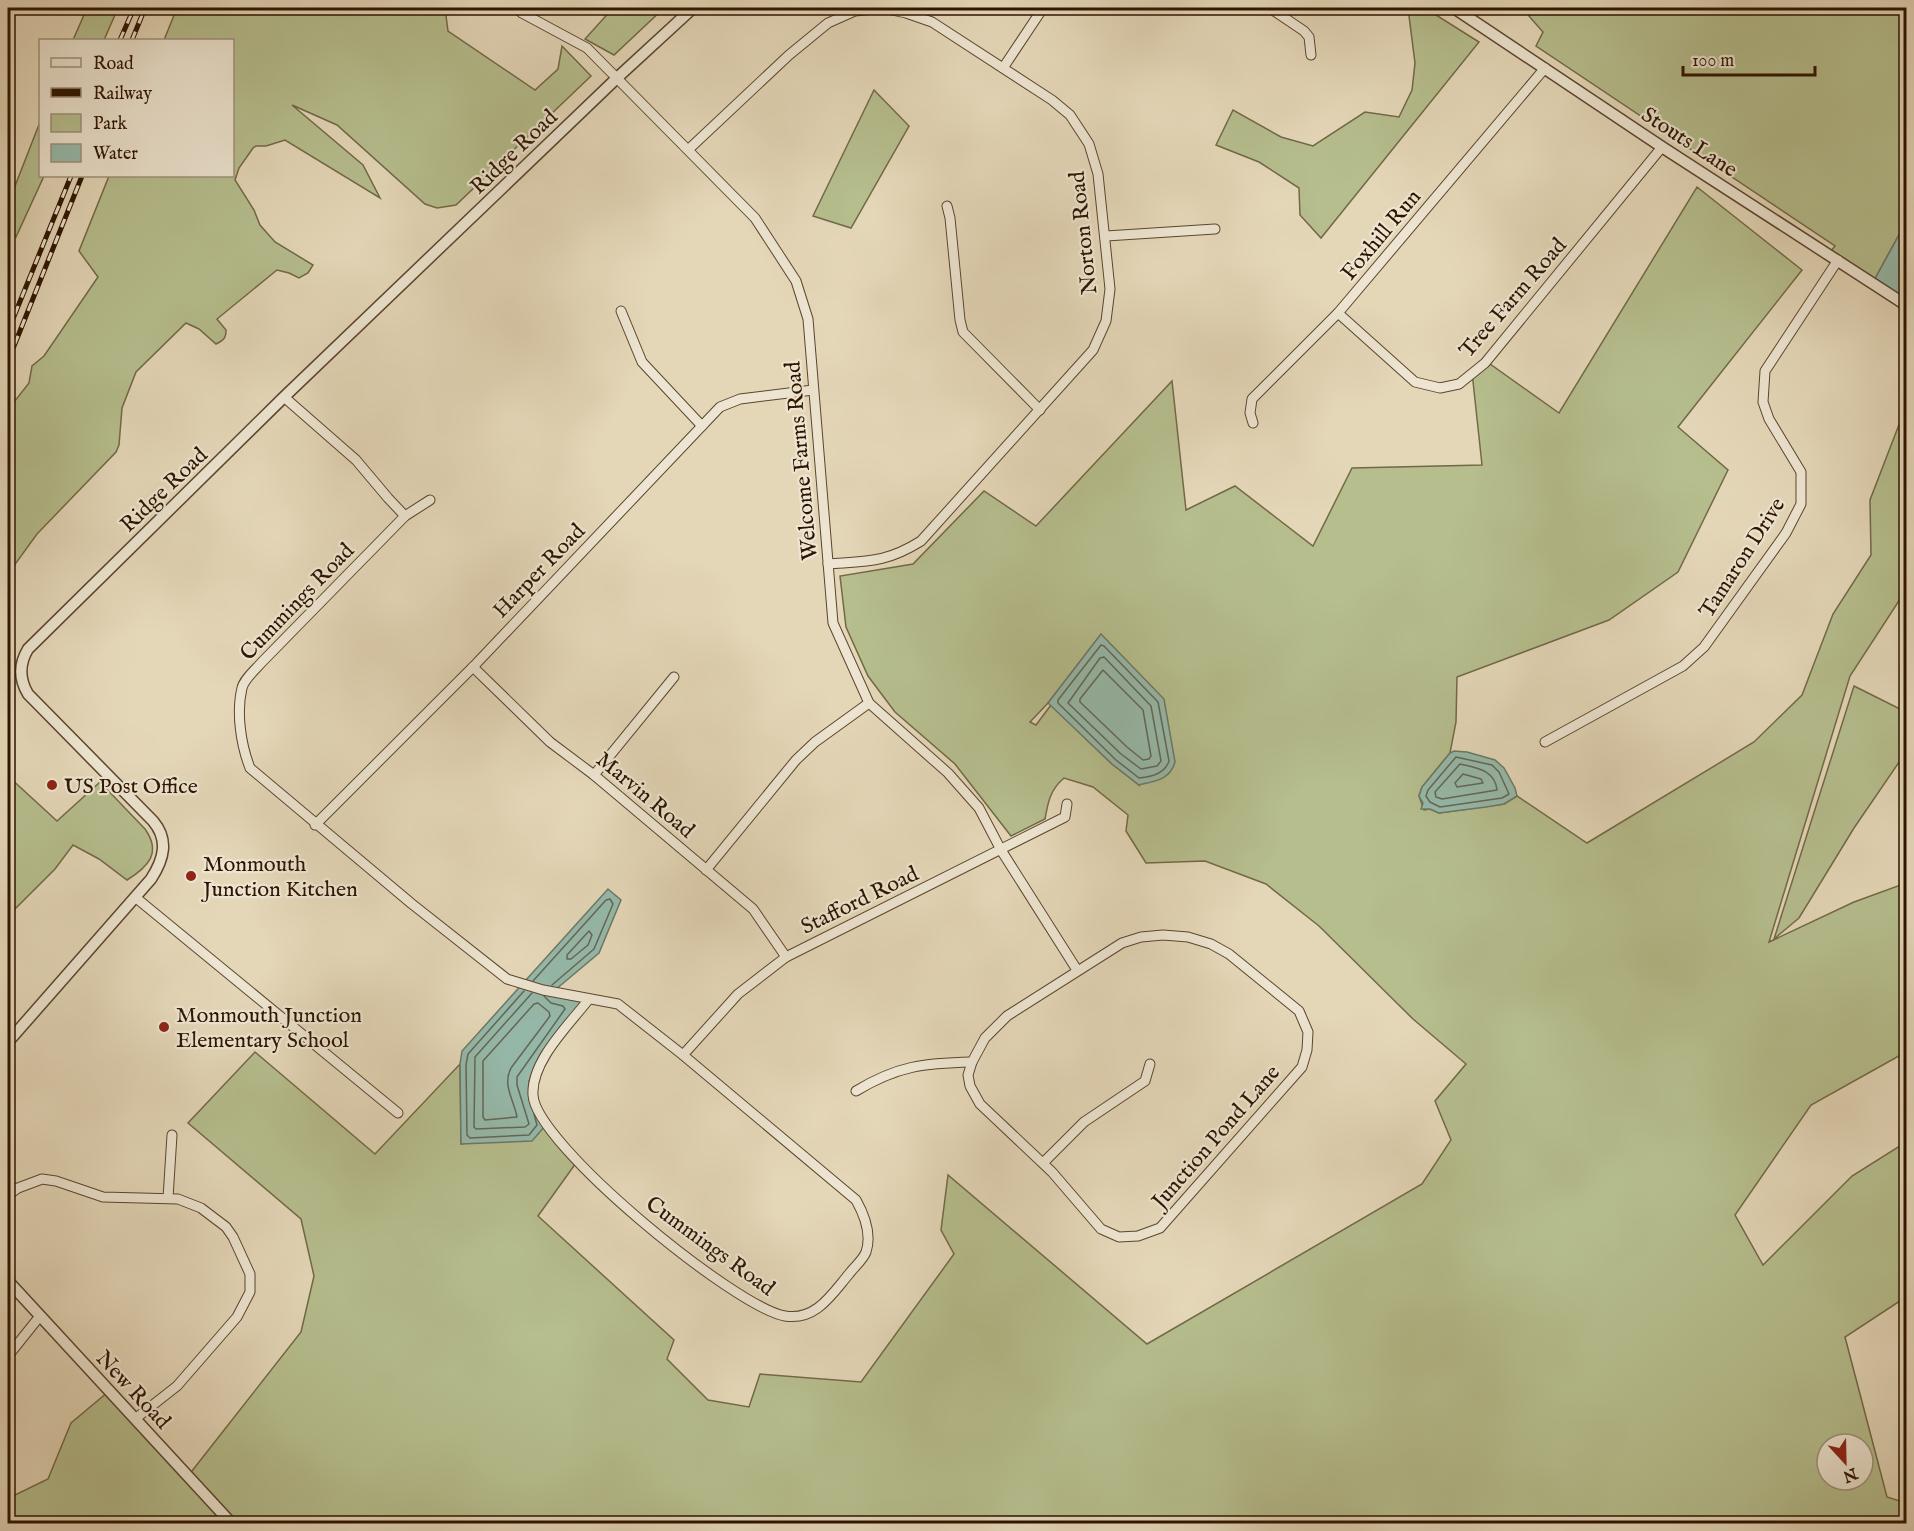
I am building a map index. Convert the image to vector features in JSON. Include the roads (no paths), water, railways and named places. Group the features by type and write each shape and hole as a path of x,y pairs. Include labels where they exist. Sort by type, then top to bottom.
{"street":[{"name":"Welcome Farms Road","path":"517,8 522,13 587,48 618,77 755,218 796,281 807,319 833,623 869,703 948,772 979,808 1001,850"},
{"name":"Ridge Road","path":"8,1042 151,879 161,863 164,846 160,831 153,821 30,698 22,680 23,660 34,642 284,397 693,8"},
{"name":"Norton Road","path":"689,149 789,55 828,23 855,11 883,8 932,22 1061,107 1084,134 1096,166 1106,236 1110,299 1103,331 1087,359 921,541 900,553 880,560 828,564"},
{"path":"1003,68 1043,8"},
{"path":"1270,8 1304,31 1309,37 1311,55"},
{"name":"Stouts Lane","path":"1454,8 1662,147 1906,305"},
{"name":"Foxhill Run","path":"1253,423 1250,413 1252,399 1338,314 1545,68"},
{"name":"Tree Farm Road","path":"1338,314 1415,382 1440,388 1459,384 1485,363 1662,147"},
{"path":"947,206 963,332 1040,410"},
{"path":"1106,236 1215,229"},
{"name":"Tamaron Drive","path":"1545,742 1683,666 1704,647 1786,532 1801,504 1801,472 1769,419 1763,402 1765,371 1838,260"},
{"path":"621,311 642,362 702,426"},
{"name":"Harper Road","path":"315,825 473,667 720,407 740,399 813,390"},
{"path":"284,397 356,460 405,516"},
{"name":"Cummings Road","path":"430,500 405,516 262,662 242,686 240,713 243,752 250,768 315,825 507,979 523,985 618,1004 683,1055 856,1200 864,1215 868,1236 865,1254 822,1306 807,1315 787,1316 767,1311 712,1275 647,1227 592,1176 539,1116 533,1098 534,1080 540,1064 589,999"},
{"name":"Marvin Road","path":"473,667 550,742 594,775 753,909 786,957"},
{"path":"594,775 674,678"},
{"path":"706,870 796,760 815,742 869,703"},
{"name":"Stafford Road","path":"683,1055 738,994 786,957 1065,817 1067,804"},
{"path":"1001,850 1077,970"},
{"path":"135,897 398,1113"},
{"name":"Junction Pond Lane","path":"1163,935 1188,937 1211,944 1228,954 1299,1011 1308,1032 1307,1050 1302,1067 1160,1228 1138,1236 1119,1237 1101,1229 1043,1163 980,1104 970,1086 968,1075 972,1062 985,1038 1007,1016 1122,943 1141,937 1163,935"},
{"path":"856,1091 896,1070 929,1063 972,1062"},
{"path":"1043,1163 1084,1122 1145,1081 1150,1064"},
{"path":"168,1198 172,1135"},
{"path":"8,1195 18,1188 42,1179 56,1181 103,1197 178,1199 201,1208 226,1227 237,1246 250,1274 250,1292 237,1317 177,1386 135,1419"},
{"name":"New Road","path":"8,1281 232,1524"},
{"path":"8,1356 40,1316"}],"water":[{"path":"1906,222 1906,310 1871,286"},
{"path":"1101,634 1164,699 1175,762 1170,773 1161,779 1139,785 1112,764 1048,703"},
{"path":"1454,751 1467,752 1495,760 1504,768 1517,796 1504,804 1486,807 1439,813 1430,809 1421,809 1423,803 1419,796 1422,787"},
{"path":"608,889 621,900 599,953 555,990 591,998 529,1081 545,1126 532,1141 461,1144 460,1064 462,1051"}],"railway":[{"path":"120,39 134,8"},
{"path":"132,39 145,8"},
{"path":"8,331 71,177"},
{"path":"8,361 82,177"}],"place":[{"name":"US Post Office","path":"52,785"},
{"name":"Monmouth Junction Kitchen","path":"191,876"},
{"name":"Monmouth Junction Elementary School","path":"164,1027"}]}
